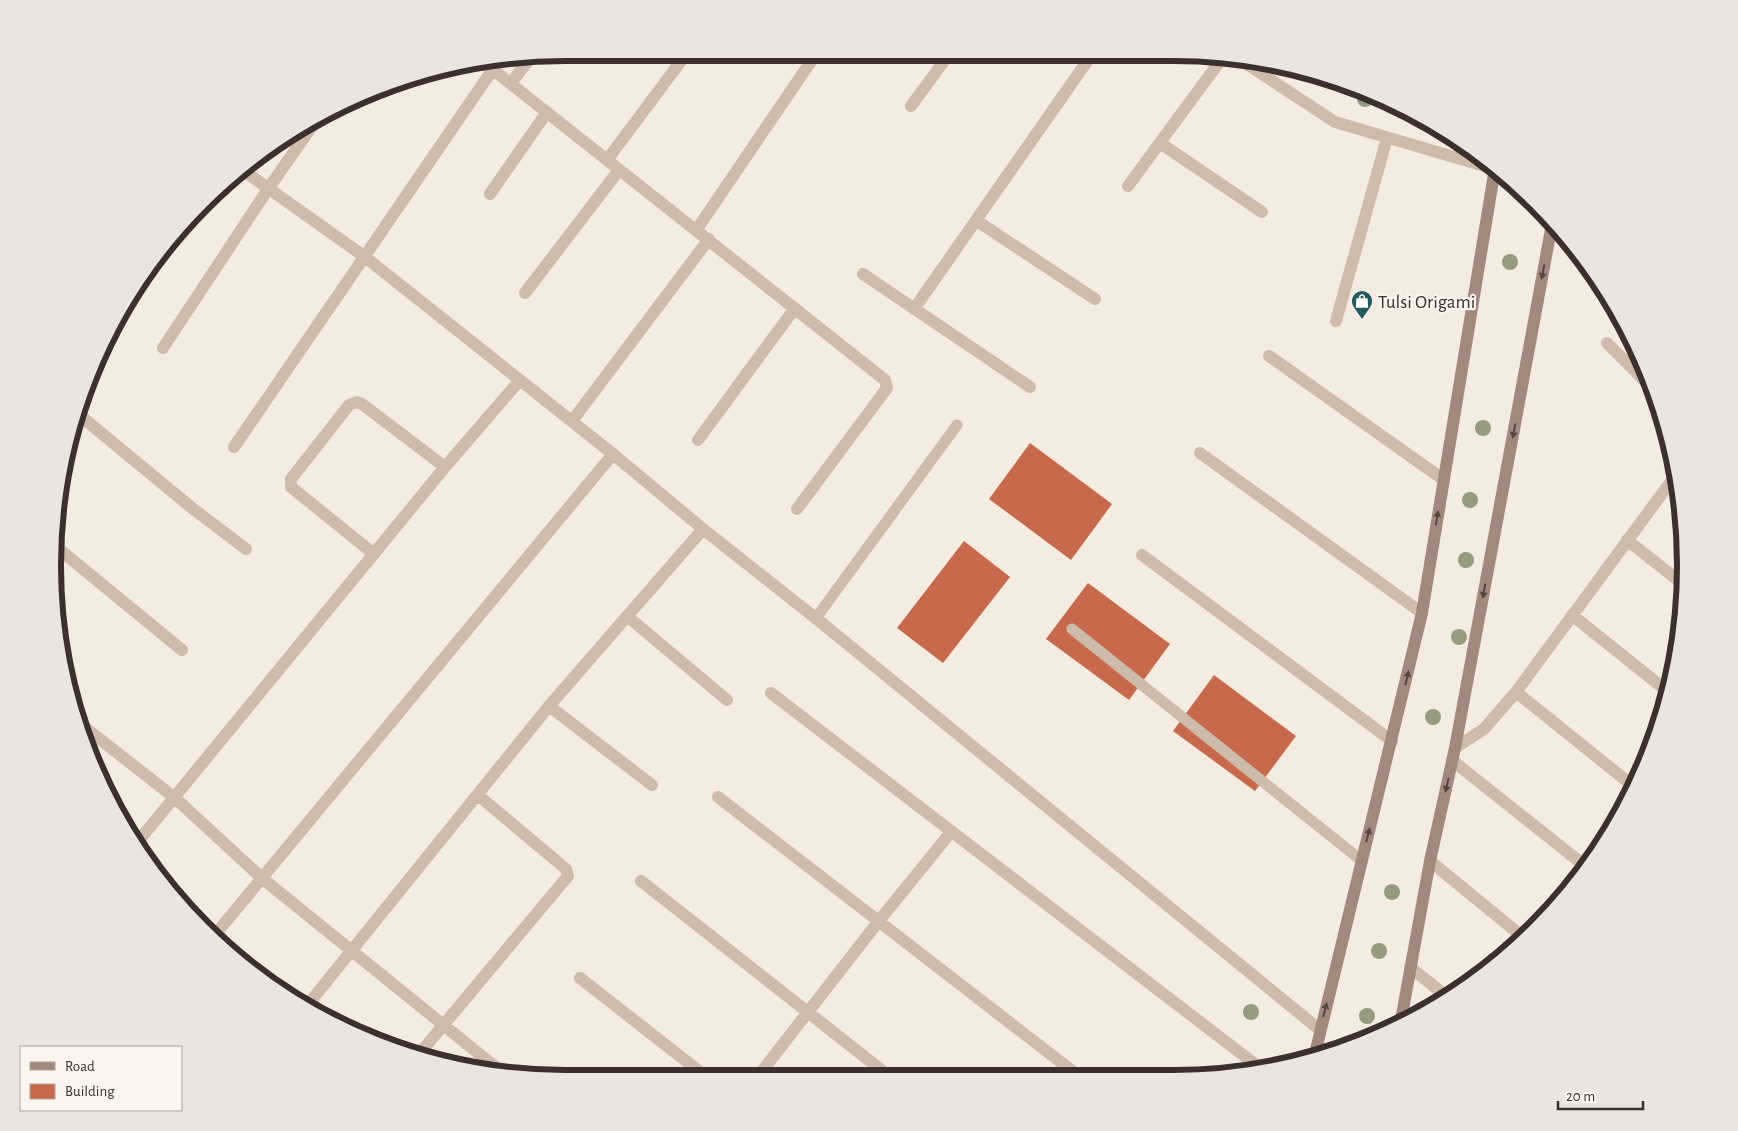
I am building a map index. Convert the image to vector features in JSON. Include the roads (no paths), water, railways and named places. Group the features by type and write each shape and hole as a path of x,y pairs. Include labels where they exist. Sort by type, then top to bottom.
{"street":[{"path":"607,160 681,61"},
{"path":"697,229 811,61"},
{"path":"911,106 944,61"},
{"path":"914,309 1087,61"},
{"path":"511,83 527,63"},
{"path":"1128,186 1217,63"},
{"path":"1253,68 1335,122 1478,164"},
{"path":"234,448 493,69 619,170 697,229 882,377 887,384 887,388 797,510"},
{"path":"490,194 547,112"},
{"path":"163,348 268,188 308,132"},
{"path":"1336,321 1386,138"},
{"path":"1160,143 1262,212"},
{"path":"525,293 619,170"},
{"path":"248,174 365,258 572,421 1320,1030"},
{"path":"1316,1049 1422,613 1494,177"},
{"path":"976,221 1095,298"},
{"path":"1402,1015 1430,861 1454,755 1551,232"},
{"path":"572,421 709,239"},
{"path":"862,274 1030,387"},
{"path":"698,440 795,308"},
{"path":"1607,343 1639,375"},
{"path":"1269,356 1444,480"},
{"path":"141,838 444,467 520,380"},
{"path":"374,554 291,487 291,479 349,406 357,402 362,404 444,467"},
{"path":"83,418 192,508 246,549"},
{"path":"1200,453 1422,613"},
{"path":"218,931 613,454"},
{"path":"1454,755 1484,728 1516,692 1669,483"},
{"path":"311,1001 479,796 549,706 703,529"},
{"path":"1627,540 1677,579"},
{"path":"61,551 182,650"},
{"path":"1142,555 1392,741"},
{"path":"627,616 728,700"},
{"path":"1572,616 1662,687"},
{"path":"1516,692 1628,782"},
{"path":"771,693 1253,1063"},
{"path":"549,706 652,785"},
{"path":"89,731 175,798 263,879 491,1064"},
{"path":"1454,755 1580,862"},
{"path":"423,1049 568,876 566,869 479,796"},
{"path":"718,798 1071,1070"},
{"path":"763,1070 951,832"},
{"path":"1430,861 1518,933"},
{"path":"641,881 881,1070"},
{"path":"1410,967 1441,992"},
{"path":"580,978 698,1070"}],"lane":[{"path":"816,618 957,425"},
{"path":"1072,629 1362,860"}],"place":[{"name":"Tulsi Origami","path":"1362,320"}]}
